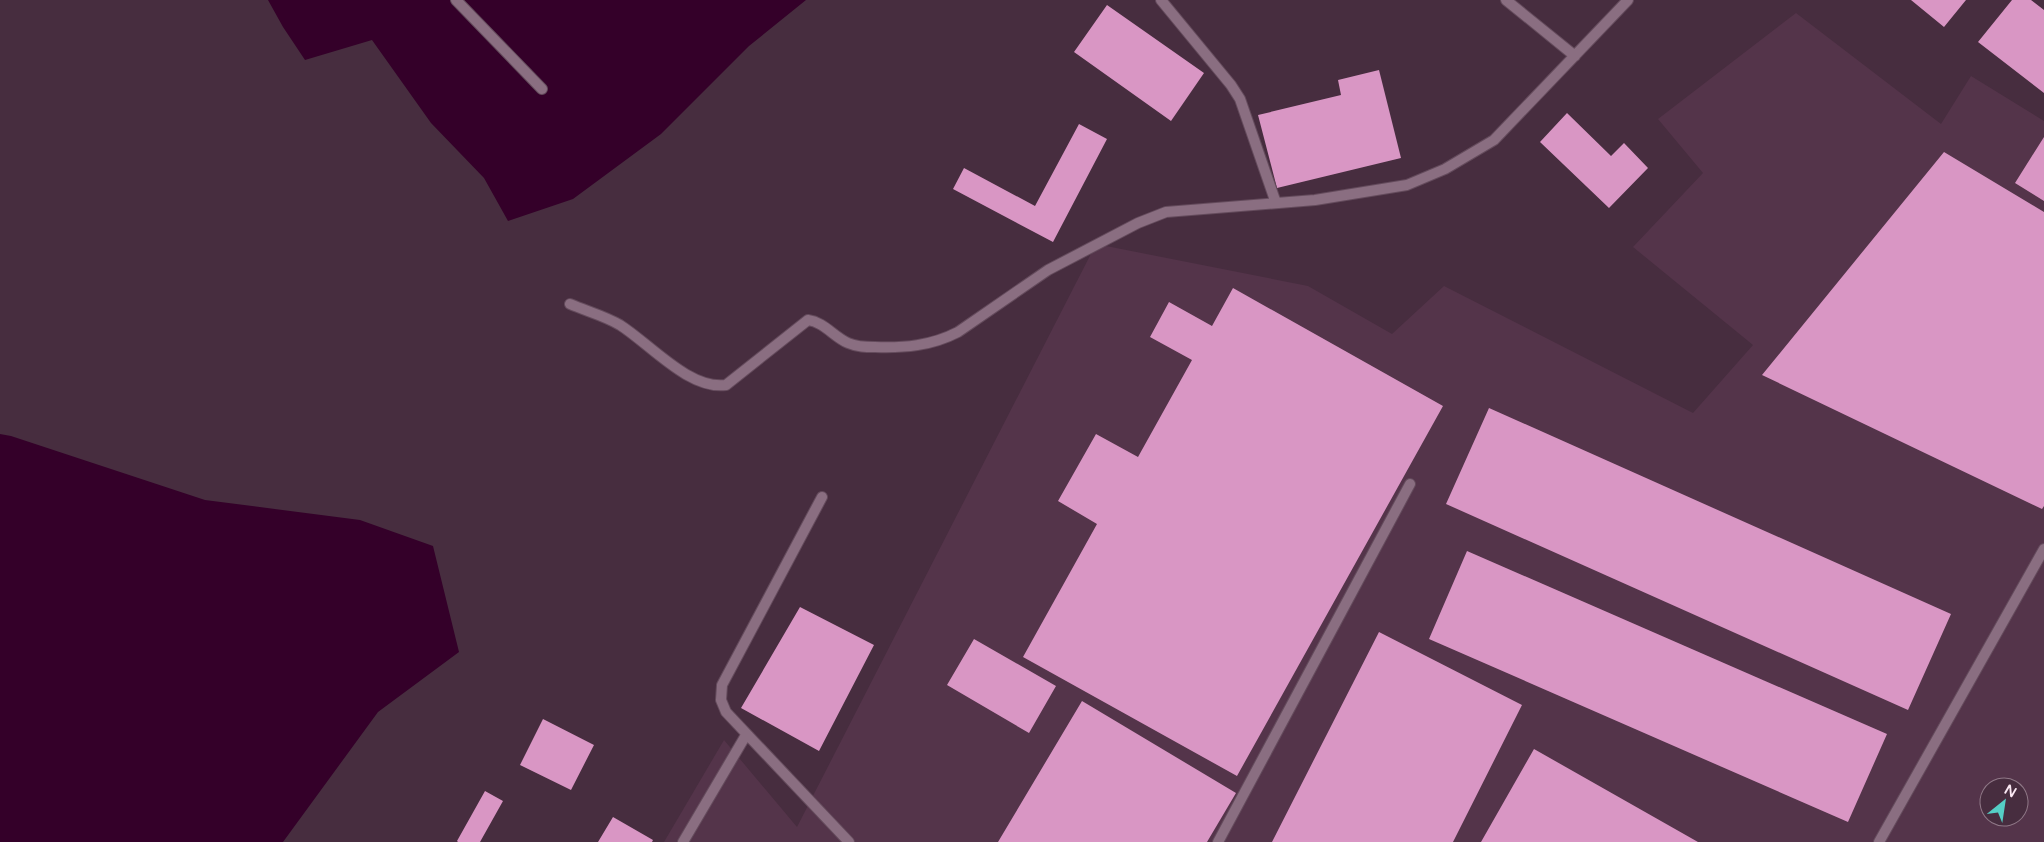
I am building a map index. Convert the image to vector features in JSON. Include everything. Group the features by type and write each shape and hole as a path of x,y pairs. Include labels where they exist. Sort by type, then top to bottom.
{"street":[{"path":"456,0 542,89"},
{"path":"1161,0 1231,85 1240,99 1276,203"},
{"path":"1506,0 1575,56"},
{"path":"570,304 618,324 681,371 716,387 726,385 808,320 815,321 847,343 858,347 914,347 944,339 958,332 1048,270 1138,223 1166,212 1315,200 1407,185 1445,170 1494,140 1628,0"},
{"path":"1218,842 1410,484"},
{"path":"822,497 722,686 721,700 726,712 746,735 849,842"},
{"path":"1879,842 2044,549"},
{"path":"683,842 746,735"}],"shaded area":[{"path":"268,0 806,0 749,46 661,134 573,199 508,221 484,178 431,123 372,40 305,60"},
{"path":"1796,13 1941,124 1971,76 2044,121 2044,842 664,842 724,740 797,827 1096,244 1308,286 1392,334 1444,286 1693,413 1753,345 1633,247 1703,173 1658,119"},
{"path":"0,434 205,500 360,520 433,546 459,652 378,712 283,842 0,842"}],"building":[{"path":"1911,0 1966,0 1944,27"},
{"path":"2012,0 2031,0 2044,10 2044,93 1978,42"},
{"path":"1107,5 1204,73 1171,121 1074,52"},
{"path":"1379,70 1401,158 1277,188 1258,115 1341,95 1338,80"},
{"path":"1567,113 1611,156 1624,143 1648,168 1609,208 1540,142"},
{"path":"1079,124 1107,139 1053,242 953,189 964,168 1035,206"},
{"path":"2044,137 2044,201 2015,183"},
{"path":"1944,152 2044,212 2044,506 2042,509 1762,375"},
{"path":"1233,288 1443,406 1237,776 1023,657 1097,524 1058,501 1096,434 1138,457 1192,360 1150,337 1169,302 1212,326"},
{"path":"1489,408 1951,614 1908,710 1446,504"},
{"path":"1467,551 1887,734 1848,822 1429,639"},
{"path":"800,607 874,645 819,751 741,708"},
{"path":"1379,632 1522,705 1453,842 1272,842"},
{"path":"974,639 1056,686 1029,733 947,685"},
{"path":"1082,701 1236,793 1207,842 998,842"},
{"path":"543,719 594,745 571,790 520,765"},
{"path":"1534,749 1698,842 1481,842"},
{"path":"485,791 503,801 480,842 458,842 457,841"},
{"path":"613,817 653,840 652,842 598,842"}]}
